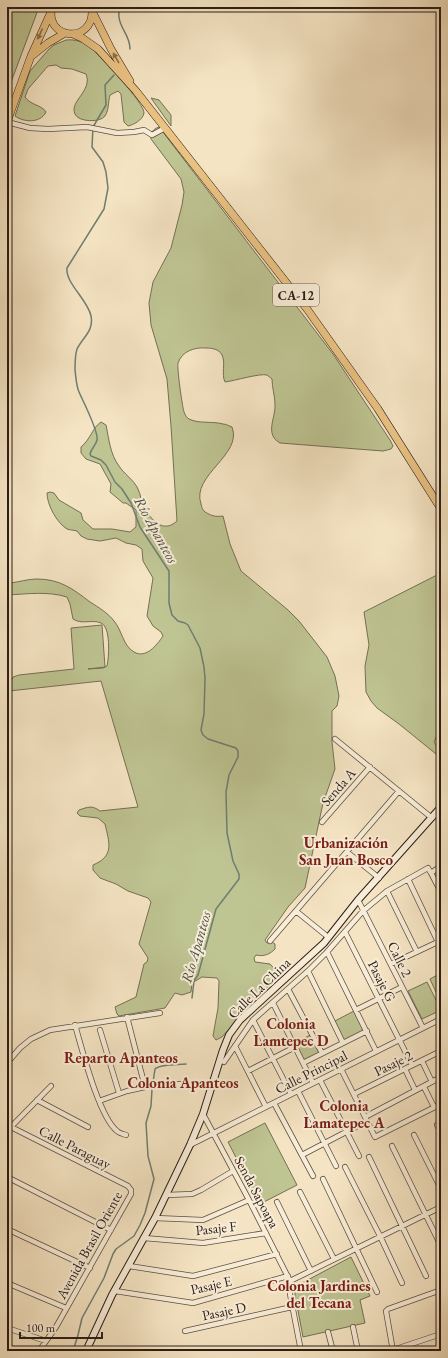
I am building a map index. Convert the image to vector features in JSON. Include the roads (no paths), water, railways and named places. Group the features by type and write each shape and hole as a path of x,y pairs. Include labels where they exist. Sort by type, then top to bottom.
{"main road":[{"path":"31,56 48,43 69,34 82,32 92,19 92,8"},
{"name":"CA-12","path":"92,8 109,45 136,91"},
{"path":"52,10 54,24 59,30 69,34"},
{"path":"7,122 31,56 52,10"},
{"name":"CA-12","path":"69,34 82,38 98,49 136,91 307,309 403,447 441,509"},
{"name":"Calle La China","path":"86,1351 115,1291 156,1218 167,1195 203,1114 227,1040 240,1020 328,937 358,900 441,807"}],"street":[{"path":"7,122 48,129 88,127 117,133 144,130 152,135 165,128"},
{"path":"335,739 432,818"},
{"name":"Senda A","path":"322,822 370,767"},
{"path":"270,941 399,791"},
{"path":"347,852 379,878"},
{"path":"431,873 441,866"},
{"path":"224,1062 253,1020 308,971 363,911 386,891 428,868 441,892"},
{"path":"391,964 440,941 408,879"},
{"path":"386,891 417,952"},
{"name":"Calle 2","path":"358,900 423,1028"},
{"path":"296,911 328,937"},
{"name":"Pasaje G","path":"345,932 400,1040"},
{"path":"327,952 376,1051"},
{"path":"308,971 343,1043"},
{"path":"356,1010 402,987"},
{"path":"288,989 322,1053"},
{"path":"273,1003 313,1083"},
{"path":"7,1063 20,1048 31,1039 50,1030 160,1013"},
{"path":"99,1101 119,1093 144,1087 127,1017"},
{"name":"Calle Principal","path":"190,1145 441,1019"},
{"path":"253,1020 291,1094"},
{"path":"75,1025 99,1101 110,1123 118,1132 126,1135"},
{"path":"100,1030 119,1093"},
{"path":"303,1063 367,1031"},
{"path":"400,1040 412,1065"},
{"path":"235,1046 266,1107"},
{"path":"248,1071 295,1047"},
{"name":"Pasaje 2","path":"354,1094 441,1051"},
{"path":"422,1061 432,1082"},
{"path":"341,1069 375,1137 441,1104"},
{"path":"405,1069 416,1090"},
{"path":"302,1155 346,1133 366,1119 441,1077"},
{"path":"320,1080 359,1156"},
{"path":"158,1085 212,1083"},
{"path":"7,1131 9,1126 38,1100 50,1086"},
{"path":"424,1087 434,1107"},
{"path":"298,1091 336,1166"},
{"path":"38,1100 88,1127"},
{"path":"274,1103 314,1176"},
{"name":"Senda Sapoapa","path":"203,1114 266,1232 289,1279"},
{"path":"437,1125 441,1133"},
{"name":"Calle Paraguay","path":"9,1126 128,1186 131,1190"},
{"path":"414,1135 441,1189"},
{"path":"392,1146 441,1246"},
{"path":"369,1157 426,1276"},
{"path":"345,1167 380,1236 402,1284"},
{"path":"167,1195 192,1194 233,1171"},
{"path":"7,1177 111,1230"},
{"path":"323,1180 377,1292"},
{"name":"Avenida Brasil Oriente","path":"40,1351 56,1327 90,1268 131,1194 131,1190"},
{"path":"300,1192 334,1259"},
{"path":"156,1218 203,1220 249,1200"},
{"path":"277,1202 311,1271"},
{"name":"Pasaje E","path":"115,1291 193,1303 289,1279 311,1271 441,1206"},
{"path":"7,1229 90,1268"},
{"name":"Pasaje F","path":"144,1238 203,1243 266,1232"},
{"path":"129,1266 193,1276 277,1254"},
{"path":"289,1279 292,1307 301,1351"},
{"path":"7,1283 66,1308"},
{"path":"441,1290 386,1311 393,1351 441,1334"},
{"name":"Pasaje D","path":"185,1331 292,1307"},
{"path":"353,1327 358,1351"},
{"path":"7,1328 46,1341"},
{"path":"328,1332 333,1351"}],"waterway":[{"name":"Río Apanteos","path":"120,7 120,21 130,44 130,49"},
{"name":"Río Apanteos","path":"114,75 105,85 106,105 93,127 92,147 103,162 106,172 108,188 104,209 67,268 69,280 86,304 92,321 87,334 76,351 75,370 77,384 79,392 96,430 97,440 90,454 91,456 101,460 106,465 115,482 122,489 131,503 140,527 169,571 169,603 172,615 178,621 188,625 200,648 205,678 204,714 201,730 203,735 208,739 236,748 238,751 238,757 229,775 226,792 227,833 233,861 239,874 239,879 216,909 198,975 194,981 192,998"},
{"name":"Río Apanteos","path":"73,1351 82,1318 104,1278 113,1254 116,1249 134,1236 145,1213 154,1179 148,1156 146,1123 151,1106 155,1069 165,1065 186,1064"}],"district":[{"name":"Urbanización San Juan Bosco","path":"346,852"},
{"name":"Colonia Lamtepec D","path":"291,1032"},
{"name":"Reparto Apanteos","path":"121,1058"},
{"name":"Colonia Apanteos","path":"183,1083"},
{"name":"Colonia Lamatepec A","path":"344,1114"},
{"name":"Colonia Jardines del Tecana","path":"319,1294"}]}
